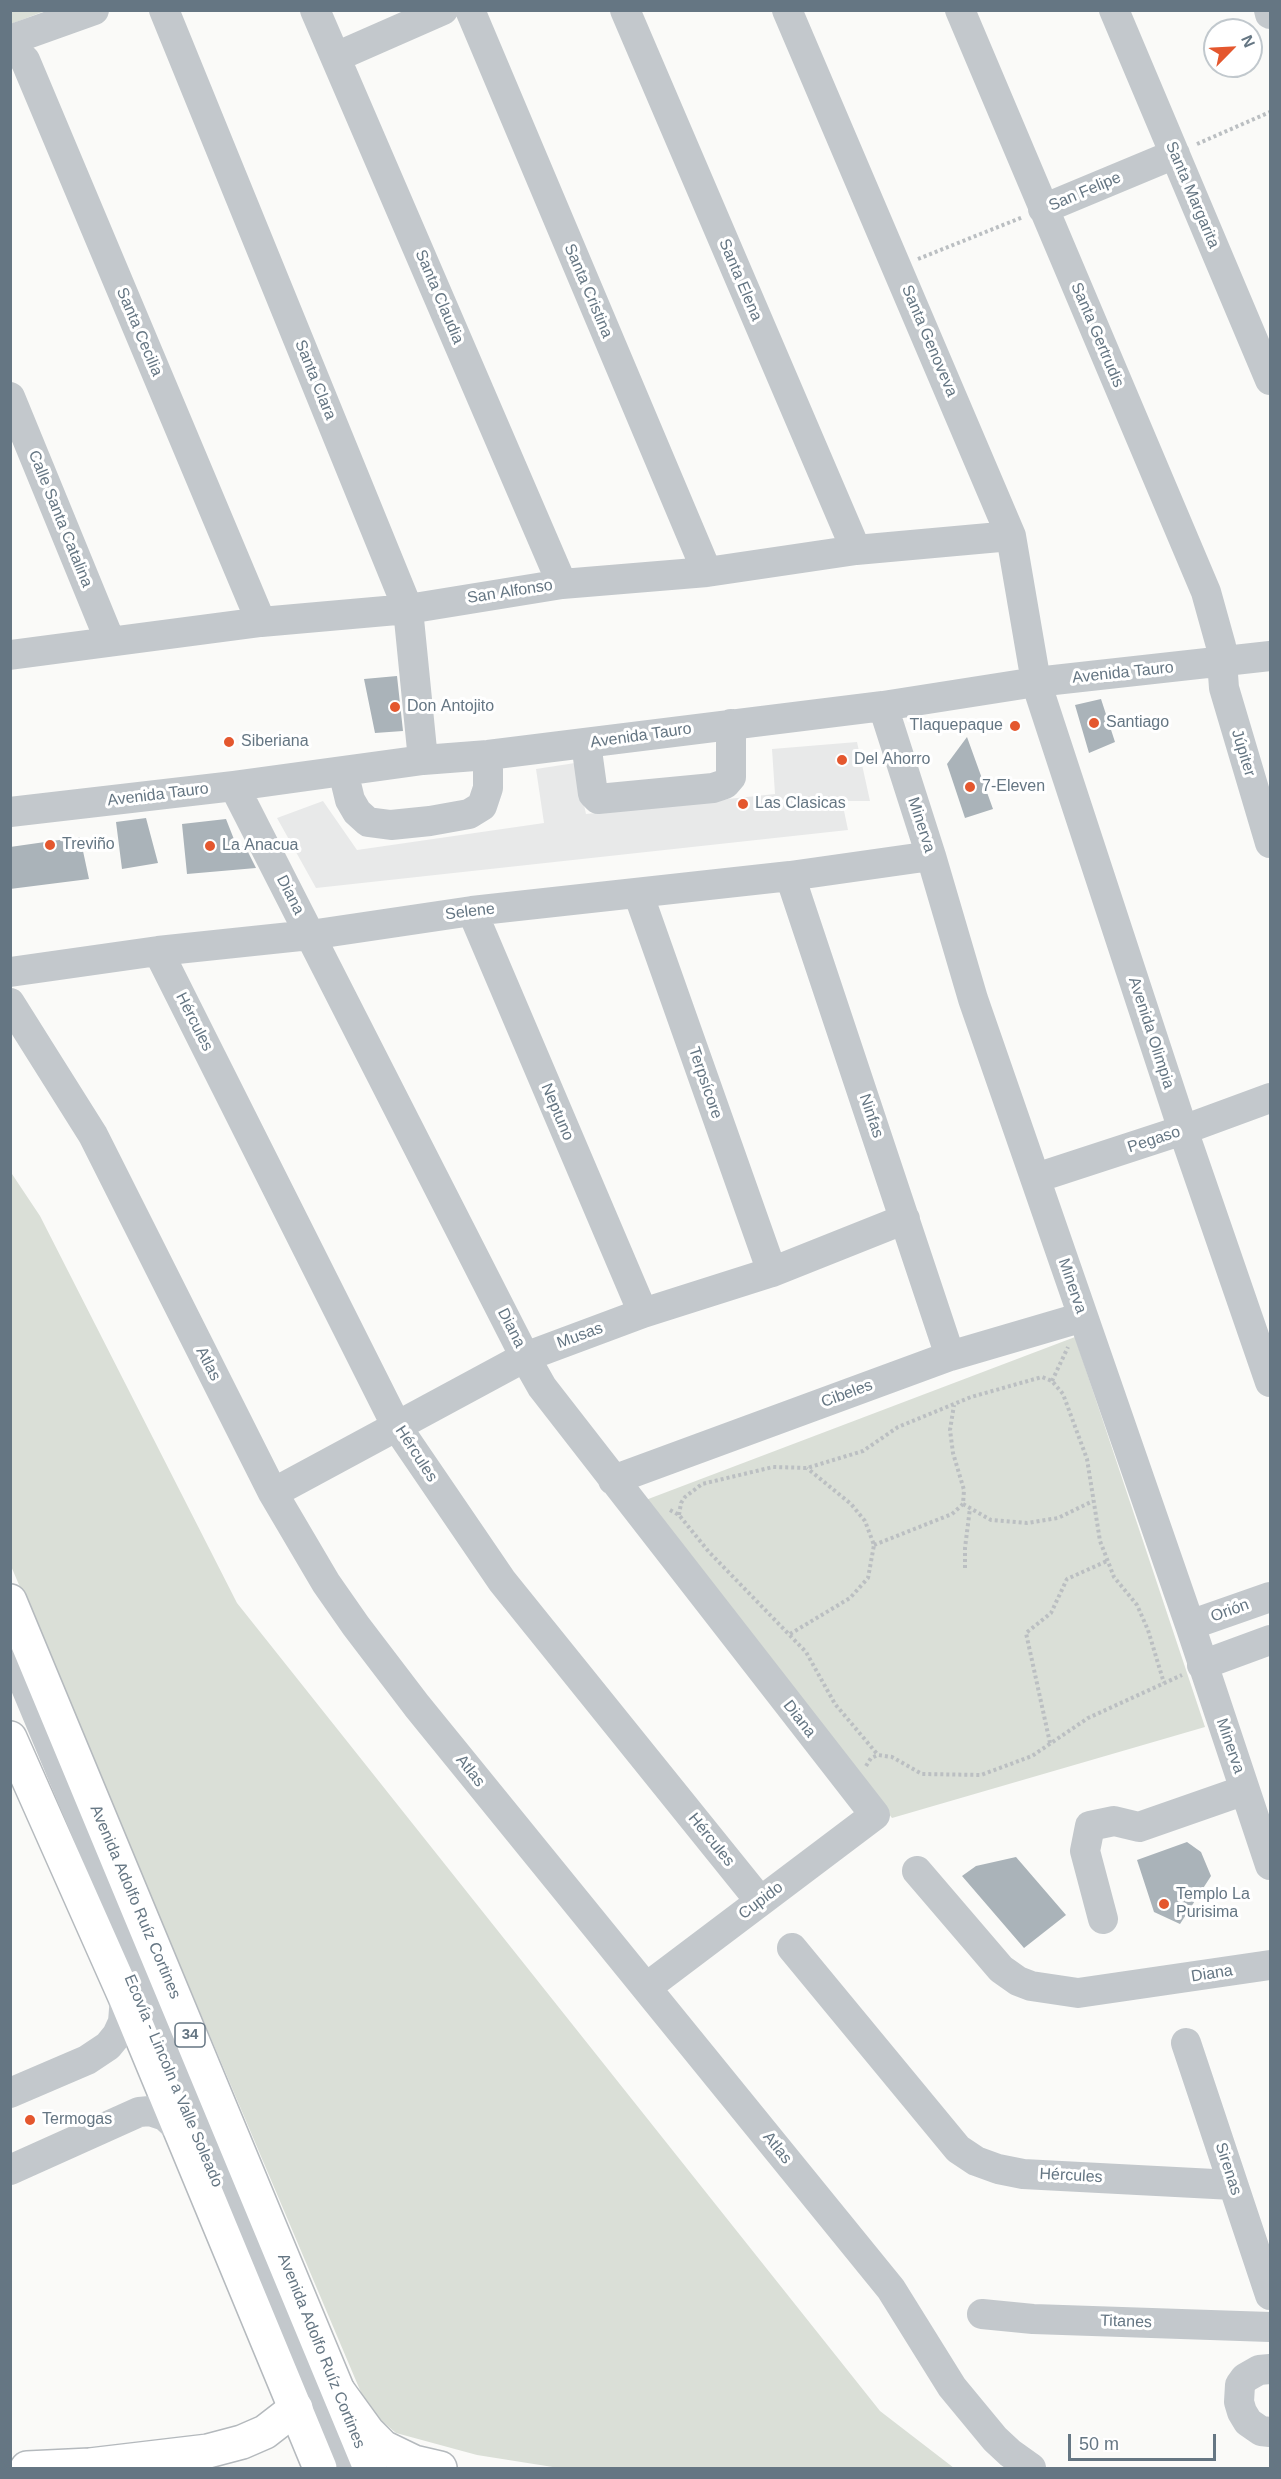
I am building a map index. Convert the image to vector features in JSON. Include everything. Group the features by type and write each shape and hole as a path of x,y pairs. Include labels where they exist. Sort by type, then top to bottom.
{"main road":[{"name":"Avenida Adolfo Ruíz Cortines","path":"10,1601 370,2469"},
{"path":"14,1754 182,2131 320,2469"},
{"path":"339,2392 368,2432 383,2447 408,2460 438,2468"},
{"path":"27,2469 90,2465 208,2451 242,2442 265,2432 296,2408"}],"street":[{"path":"10,40 94,10"},
{"name":"Santa Clara","path":"164,10 408,609 423,760"},
{"name":"Santa Claudia","path":"315,10 562,584"},
{"path":"336,57 443,10"},
{"name":"Santa Cristina","path":"470,10 707,572"},
{"name":"Santa Elena","path":"625,10 856,550"},
{"name":"Santa Genoveva","path":"787,10 1011,536 1036,682"},
{"name":"Santa Gertrudis","path":"960,10 1206,592 1215,620 1222,663"},
{"name":"Santa Margarita","path":"1114,10 1270,380"},
{"name":"Santa Cecilia","path":"10,47 25,60 261,622"},
{"name":"San Felipe","path":"1043,209 1175,154"},
{"name":"Calle Santa Catalina","path":"10,397 110,641"},
{"name":"San Alfonso","path":"10,655 261,622 408,609 562,584 707,572 856,550 1011,536"},
{"name":"Avenida Tauro","path":"10,812 234,786 423,760 488,755 883,706 1036,682 1270,656"},
{"name":"Júpiter","path":"1222,663 1224,688 1270,843"},
{"name":"Avenida Olimpia","path":"1036,682 1183,1131 1270,1382"},
{"name":"Minerva","path":"883,706 931,856 973,999 1191,1625 1202,1665 1270,1865"},
{"path":"586,743 593,794 598,799 714,788 725,784 730,777 731,724"},
{"path":"343,771 353,806 368,822 392,825 430,821 469,814 482,806 488,788 488,755"},
{"name":"Diana","path":"234,786 542,1387 874,1815"},
{"name":"Selene","path":"10,972 159,951 310,935 472,910 790,876 931,856"},
{"name":"Ninfas","path":"790,876 950,1356"},
{"name":"Terpsícore","path":"638,893 772,1272"},
{"name":"Neptuno","path":"472,910 643,1313"},
{"name":"Hércules","path":"159,951 397,1427 502,1581 760,1902"},
{"name":"Atlas","path":"10,1003 93,1135 273,1493 326,1583 417,1706 891,2289 952,2387 995,2439 1032,2469"},
{"name":"Pegaso","path":"1036,1178 1183,1131 1270,1098"},
{"name":"Musas","path":"273,1493 525,1357 643,1313 772,1272 905,1219"},
{"name":"Cibeles","path":"613,1480 950,1356 1083,1317"},
{"name":"Orión","path":"1191,1625 1270,1597"},
{"path":"1202,1665 1270,1641"},
{"path":"10,1649 352,2469"},
{"name":"Ecovía - Lincoln a Valle Soleado","path":"10,1694 335,2469"},
{"path":"1103,1919 1085,1851 1090,1826 1114,1821 1139,1827 1245,1791"},
{"name":"Cupido","path":"647,1987 874,1815"},
{"name":"Diana","path":"917,1871 1001,1969 1018,1981 1031,1986 1078,1993 1270,1965"},
{"name":"Hércules","path":"792,1947 958,2149 976,2161 998,2169 1023,2174 1233,2184"},
{"path":"10,2092 87,2060 108,2046 123,2022 124,1997"},
{"name":"Sirenas","path":"1186,2043 1270,2295"},
{"path":"10,2170 139,2112 150,2111 165,2116 182,2131"},
{"name":"Titanes","path":"982,2314 1033,2319 1270,2326"},
{"path":"1270,2369 1259,2370 1245,2378 1240,2385 1239,2402 1248,2422 1261,2431 1270,2432"}],"path":[{"path":"1175,154 1270,112"},
{"name":"San Felipe","path":"898,268 1043,209"},
{"path":"679,1515 681,1503 685,1497 702,1484 773,1467 807,1468 863,1451 898,1427 971,1397 1042,1377 1052,1381 1063,1394 1086,1459 1100,1540 1107,1561 1114,1577 1137,1605 1148,1630 1164,1683"},
{"path":"874,1545 952,1514 963,1504 964,1490 953,1453 951,1430 954,1404"},
{"path":"790,1634 850,1598 868,1578 874,1545 865,1521 851,1504 807,1468"},
{"path":"963,1504 991,1520 1027,1523 1058,1518 1093,1501"},
{"path":"965,1568 964,1548 970,1508"},
{"path":"669,1510 679,1515 709,1551 806,1652 836,1704 878,1755"},
{"path":"1050,1744 1026,1633 1051,1612 1067,1579 1107,1561"},
{"path":"851,1786 871,1758 878,1755 892,1757 922,1774 981,1775 1032,1756 1088,1718 1202,1665"}],"shaded area":[{"path":"11,10 45,10 45,11 11,24"},
{"path":"857,742 870,801 842,801 848,830 316,888 277,818 323,801 357,850 544,823 536,769 575,763 586,814 775,794 772,749"},
{"path":"10,1171 40,1216 237,1603 880,2411 954,2468 559,2468 477,2455 396,2433 368,2409 11,1566"},
{"path":"1075,1337 1205,1727 892,1818 643,1501"}],"building":[{"path":"397,676 403,731 375,733 364,679"},
{"name":"Santiago","path":"1101,699 1115,742 1089,753 1075,705"},
{"name":"7-Eleven","path":"967,737 993,809 965,818 947,764"},
{"path":"146,818 158,863 122,869 116,822"},
{"name":"La Anacua","path":"226,819 237,847 245,846 256,868 187,874 182,824"},
{"path":"80,837 89,879 10,889 10,847"},
{"path":"1187,1842 1201,1852 1211,1876 1180,1924 1154,1912 1137,1860"},
{"path":"1016,1857 1066,1915 1024,1948 962,1876 976,1866"}],"place":[{"name":"Don Antojito","path":"395,707"},
{"name":"Santiago","path":"1094,723"},
{"name":"Tlaquepaque","path":"1015,726"},
{"name":"Siberiana","path":"229,742"},
{"name":"Del Ahorro","path":"842,760"},
{"name":"7-Eleven","path":"970,787"},
{"name":"Las Clasicas","path":"743,804"},
{"name":"Treviño","path":"50,845"},
{"name":"La Anacua","path":"210,846"},
{"name":"Templo La Purisima","path":"1164,1904"},
{"name":"Termogas","path":"30,2120"}]}
